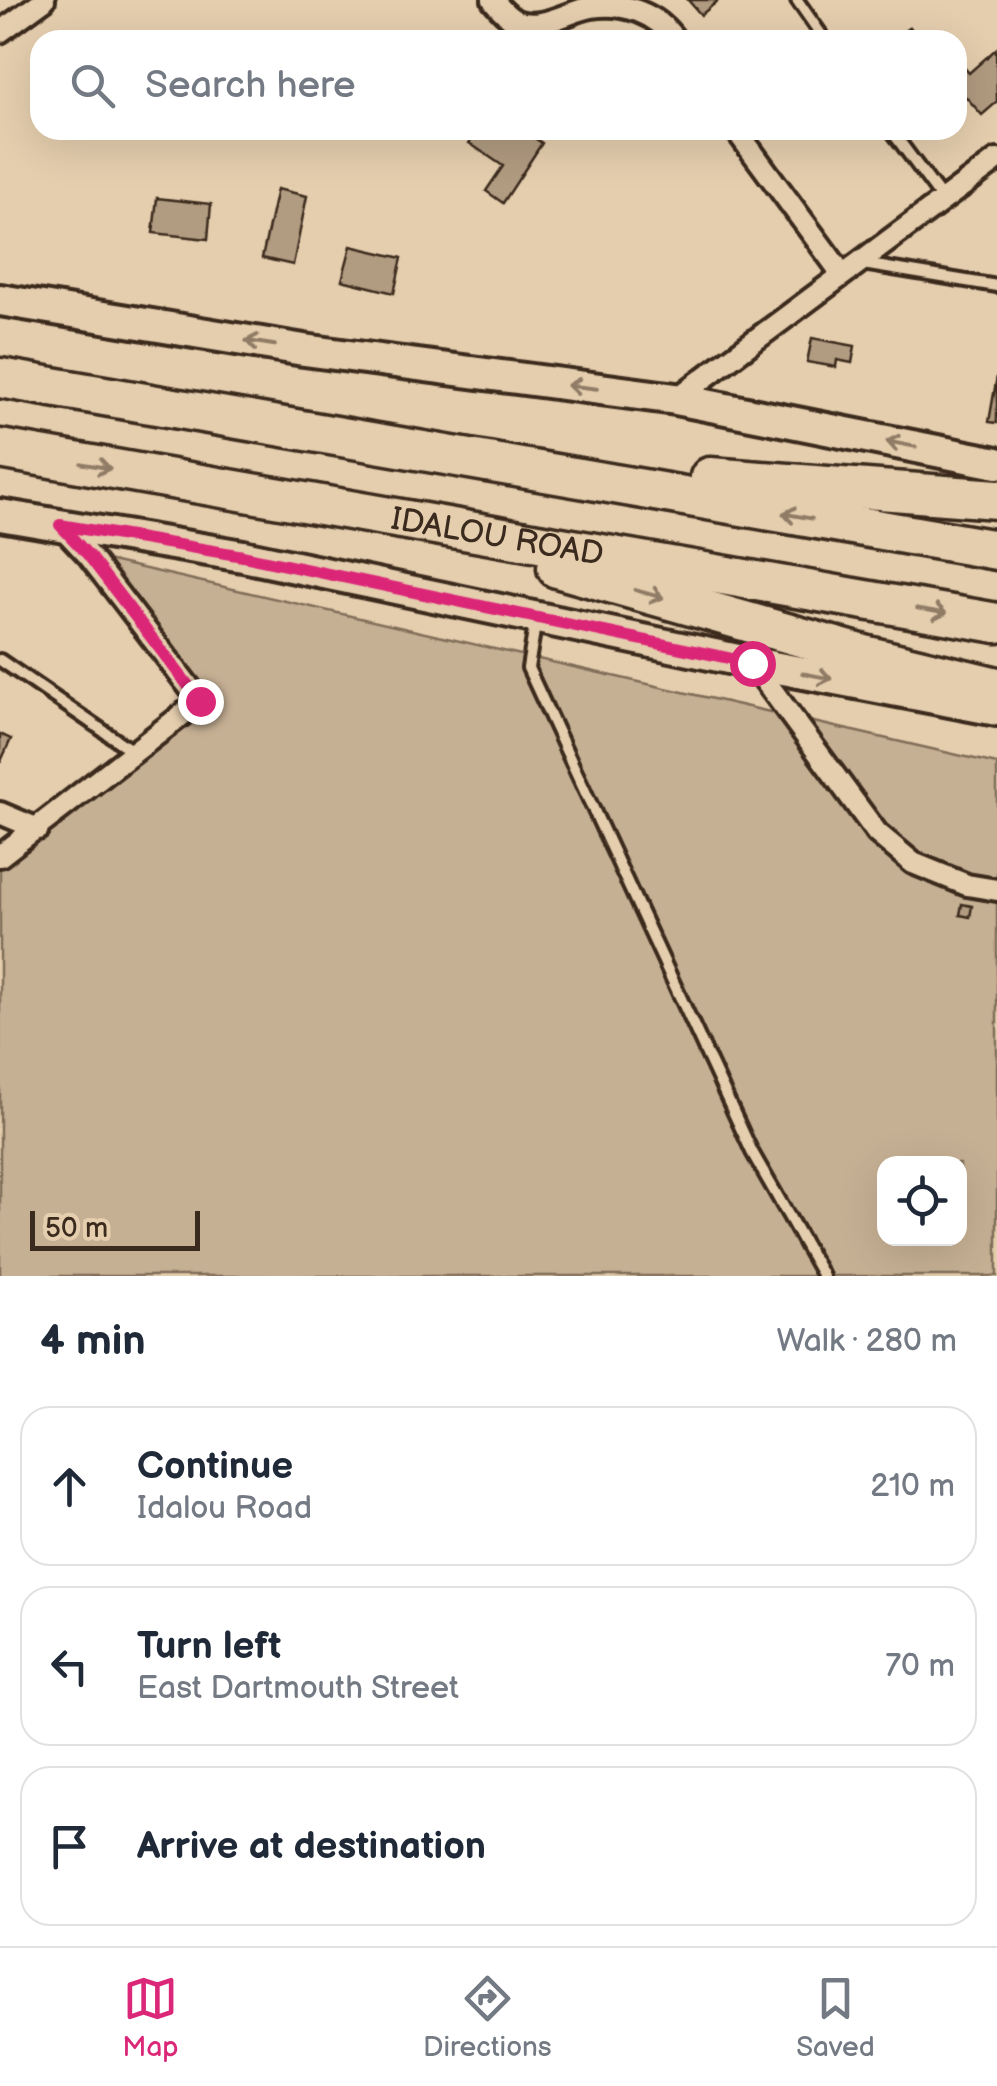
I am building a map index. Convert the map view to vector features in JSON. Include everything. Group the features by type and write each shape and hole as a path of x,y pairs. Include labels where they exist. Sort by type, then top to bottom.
{"highway":[{"path":"0,378 997,550"},
{"path":"291,428 412,429 739,481 997,499"},
{"name":"IDALOU ROAD","path":"0,450 997,623"},
{"path":"353,510 868,656 997,688"}],"street":[{"path":"0,32 44,0"},
{"path":"493,0 518,22 542,23 593,6 623,8 652,16 665,30"},
{"path":"744,140 849,268"},
{"path":"676,399 997,160"},
{"path":"0,300 304,350 676,399 997,463"},
{"path":"0,515 243,556 997,710"},
{"path":"0,856 200,701 89,556 60,525"},
{"path":"752,663 877,834 913,863 967,885 997,890"},
{"path":"0,813 38,829"}],"lane":[{"path":"797,0 818,30"},
{"path":"899,140 943,200"},
{"path":"849,268 997,286"},
{"path":"536,618 528,668 752,1152 822,1276"},
{"path":"0,660 135,752"}],"shaded area":[{"path":"89,556 997,764 997,1276 0,1276 0,857 199,701"}],"building":[{"path":"688,0 719,0 701,15"},
{"path":"996,49 997,102 982,115 967,98 967,71 969,73"},
{"path":"469,143 542,143 503,203 486,191 503,166"},
{"path":"277,189 307,196 293,265 262,258"},
{"path":"157,198 211,204 208,239 153,233"},
{"path":"351,246 402,258 394,293 342,280"},
{"path":"812,338 855,346 852,363 837,360 836,367 807,362"},
{"path":"997,376 997,423 989,422"},
{"path":"0,734 11,739 1,761 0,760"},
{"path":"962,904 972,906 970,917 960,915"}],"route":[{"path":"200,701 89,556 60,525 243,556 752,663"}]}
